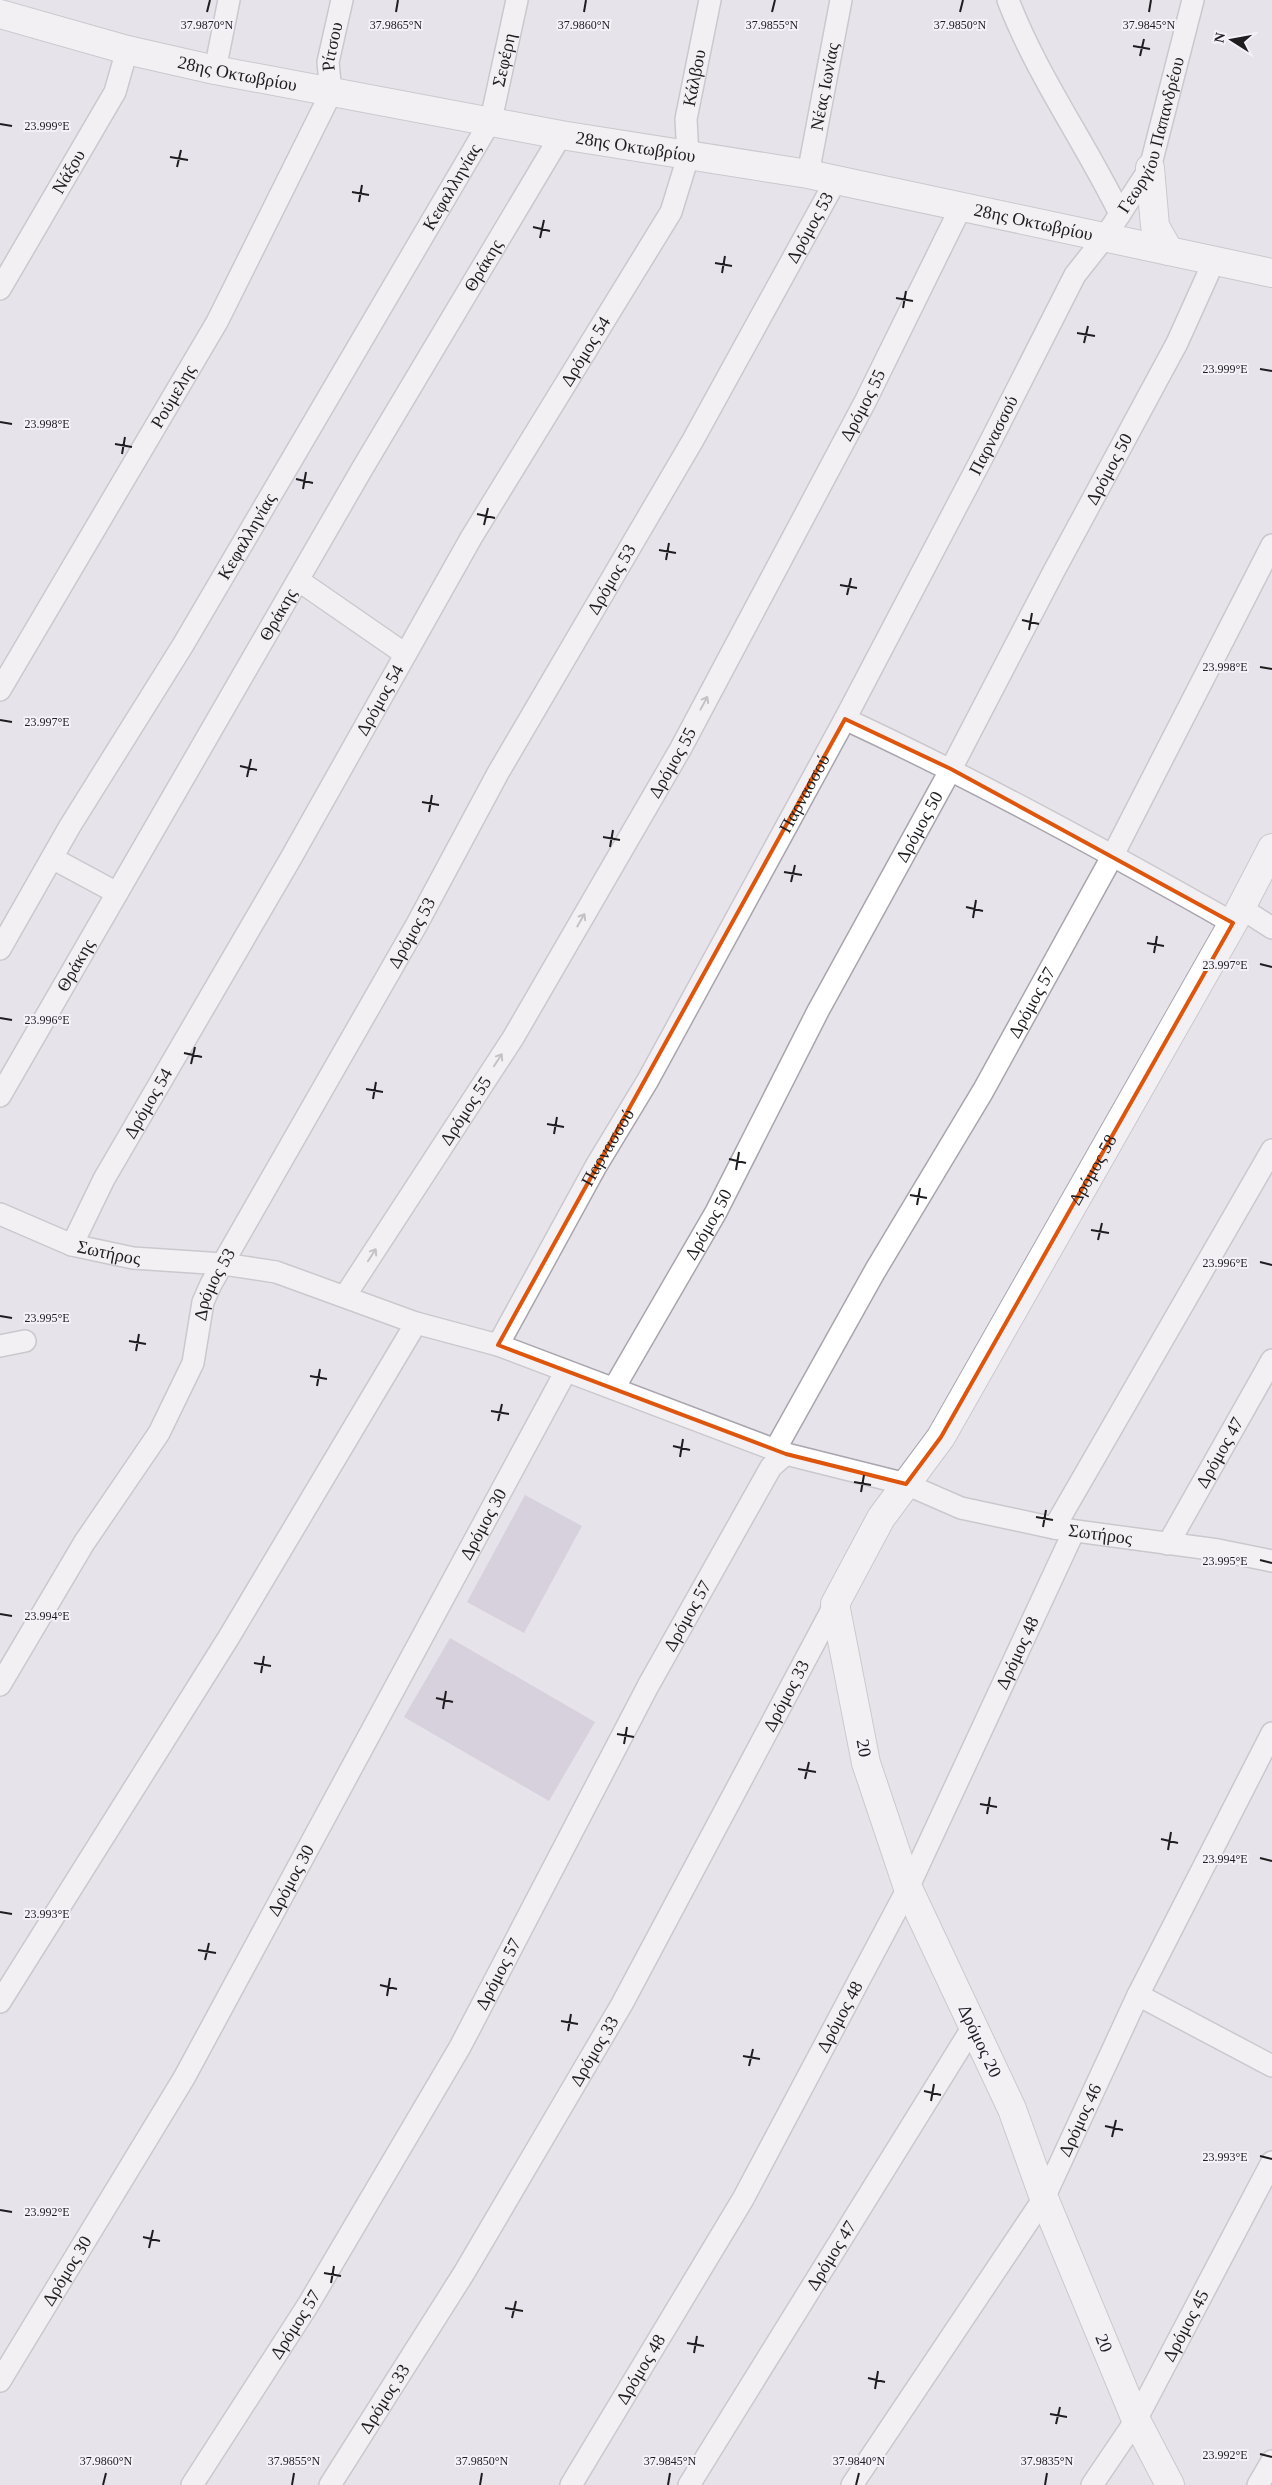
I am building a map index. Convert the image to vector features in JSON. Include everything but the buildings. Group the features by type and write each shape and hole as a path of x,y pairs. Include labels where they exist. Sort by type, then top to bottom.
{"street":[{"path":"215,70 229,0"},
{"name":"Ρίτσου","path":"331,93 328,62 342,0"},
{"name":"Σεφέρη","path":"491,120 517,0"},
{"name":"Κάλβου","path":"688,157 686,119 710,0"},
{"name":"Νέας Ιωνίας","path":"808,174 841,0"},
{"path":"1008,0 1046,80 1102,175 1120,214"},
{"name":"Γεωργίου Παπανδρέου","path":"1105,237 1150,168 1193,0"},
{"name":"28ης Οκτωβρίου","path":"0,15 127,50 215,70 331,93 491,120 560,135 688,157 808,174 1272,273"},
{"name":"Νάξου","path":"0,289 115,92 127,50"},
{"name":"Ρούμελης","path":"0,690 217,322 331,93"},
{"name":"Κεφαλληνίας","path":"0,949 52,858 183,645 491,120"},
{"name":"Θράκης","path":"0,1096 298,580 560,135"},
{"name":"Δρόμος 54","path":"72,1245 104,1179 291,858 471,538 671,212 688,157"},
{"path":"1150,168 1155,226 1169,251"},
{"name":"Δρόμος 53","path":"1,1682 84,1543 159,1433 194,1363 203,1302 223,1264 312,1104 417,924 498,773 693,440 836,180"},
{"name":"Δρόμος 55","path":"345,1296 513,1038 680,748 866,400 961,207"},
{"name":"Παρνασσού","path":"498,1345 596,1166 648,1080 845,719 987,449 1075,274 1105,237"},
{"name":"Δρόμος 50","path":"614,1388 716,1212 818,1011 951,769 1054,571 1178,343 1214,261"},
{"name":"Δρόμος 57","path":"192,2485 308,2305 460,2047 648,1686 781,1452 875,1271 983,1091 1113,855 1272,545"},
{"path":"298,580 405,654"},
{"path":"845,719 951,769 1113,855 1237,915 1272,928"},
{"name":"Δρόμος 58","path":"835,1604 881,1518 941,1437 1237,915 1272,848"},
{"path":"52,858 117,893"},
{"name":"Δρόμος 48","path":"571,2485 743,2199 908,1888 1064,1530 1272,1150"},
{"name":"Σωτήρος","path":"0,1214 72,1245 133,1258 223,1264 276,1272 416,1323 498,1345 781,1452 906,1484 961,1508 1064,1530 1218,1550 1271,1559"},
{"path":"0,2002 229,1637 416,1323"},
{"path":"0,1346 24,1341"},
{"name":"Δρόμος 47","path":"1168,1544 1272,1360"},
{"name":"Δρόμος 30","path":"0,2381 184,2078 566,1371"},
{"name":"20","path":"835,1604 866,1763 908,1888"},
{"name":"Δρόμος 33","path":"330,2485 464,2273 622,2004 835,1604"},
{"name":"Δρόμος 46","path":"852,2485 1044,2198 1138,1995 1272,1733"},
{"name":"Δρόμος 20","path":"908,1888 1012,2109 1044,2198"},
{"path":"1138,1995 1272,2066"},
{"name":"Δρόμος 47","path":"689,2485 974,2025"},
{"name":"Δρόμος 45","path":"1092,2485 1136,2420 1272,2162"},
{"name":"20","path":"1044,2198 1136,2420 1170,2485"},
{"path":"1258,2485 1272,2461"}],"highlighted area":[{"path":"845,719 951,769 1233,923 941,1437 906,1484 786,1454 498,1345"}],"shaded area":[{"path":"525,1495 582,1526 524,1633 467,1602"},
{"path":"450,1638 595,1722 549,1801 404,1717"}]}
